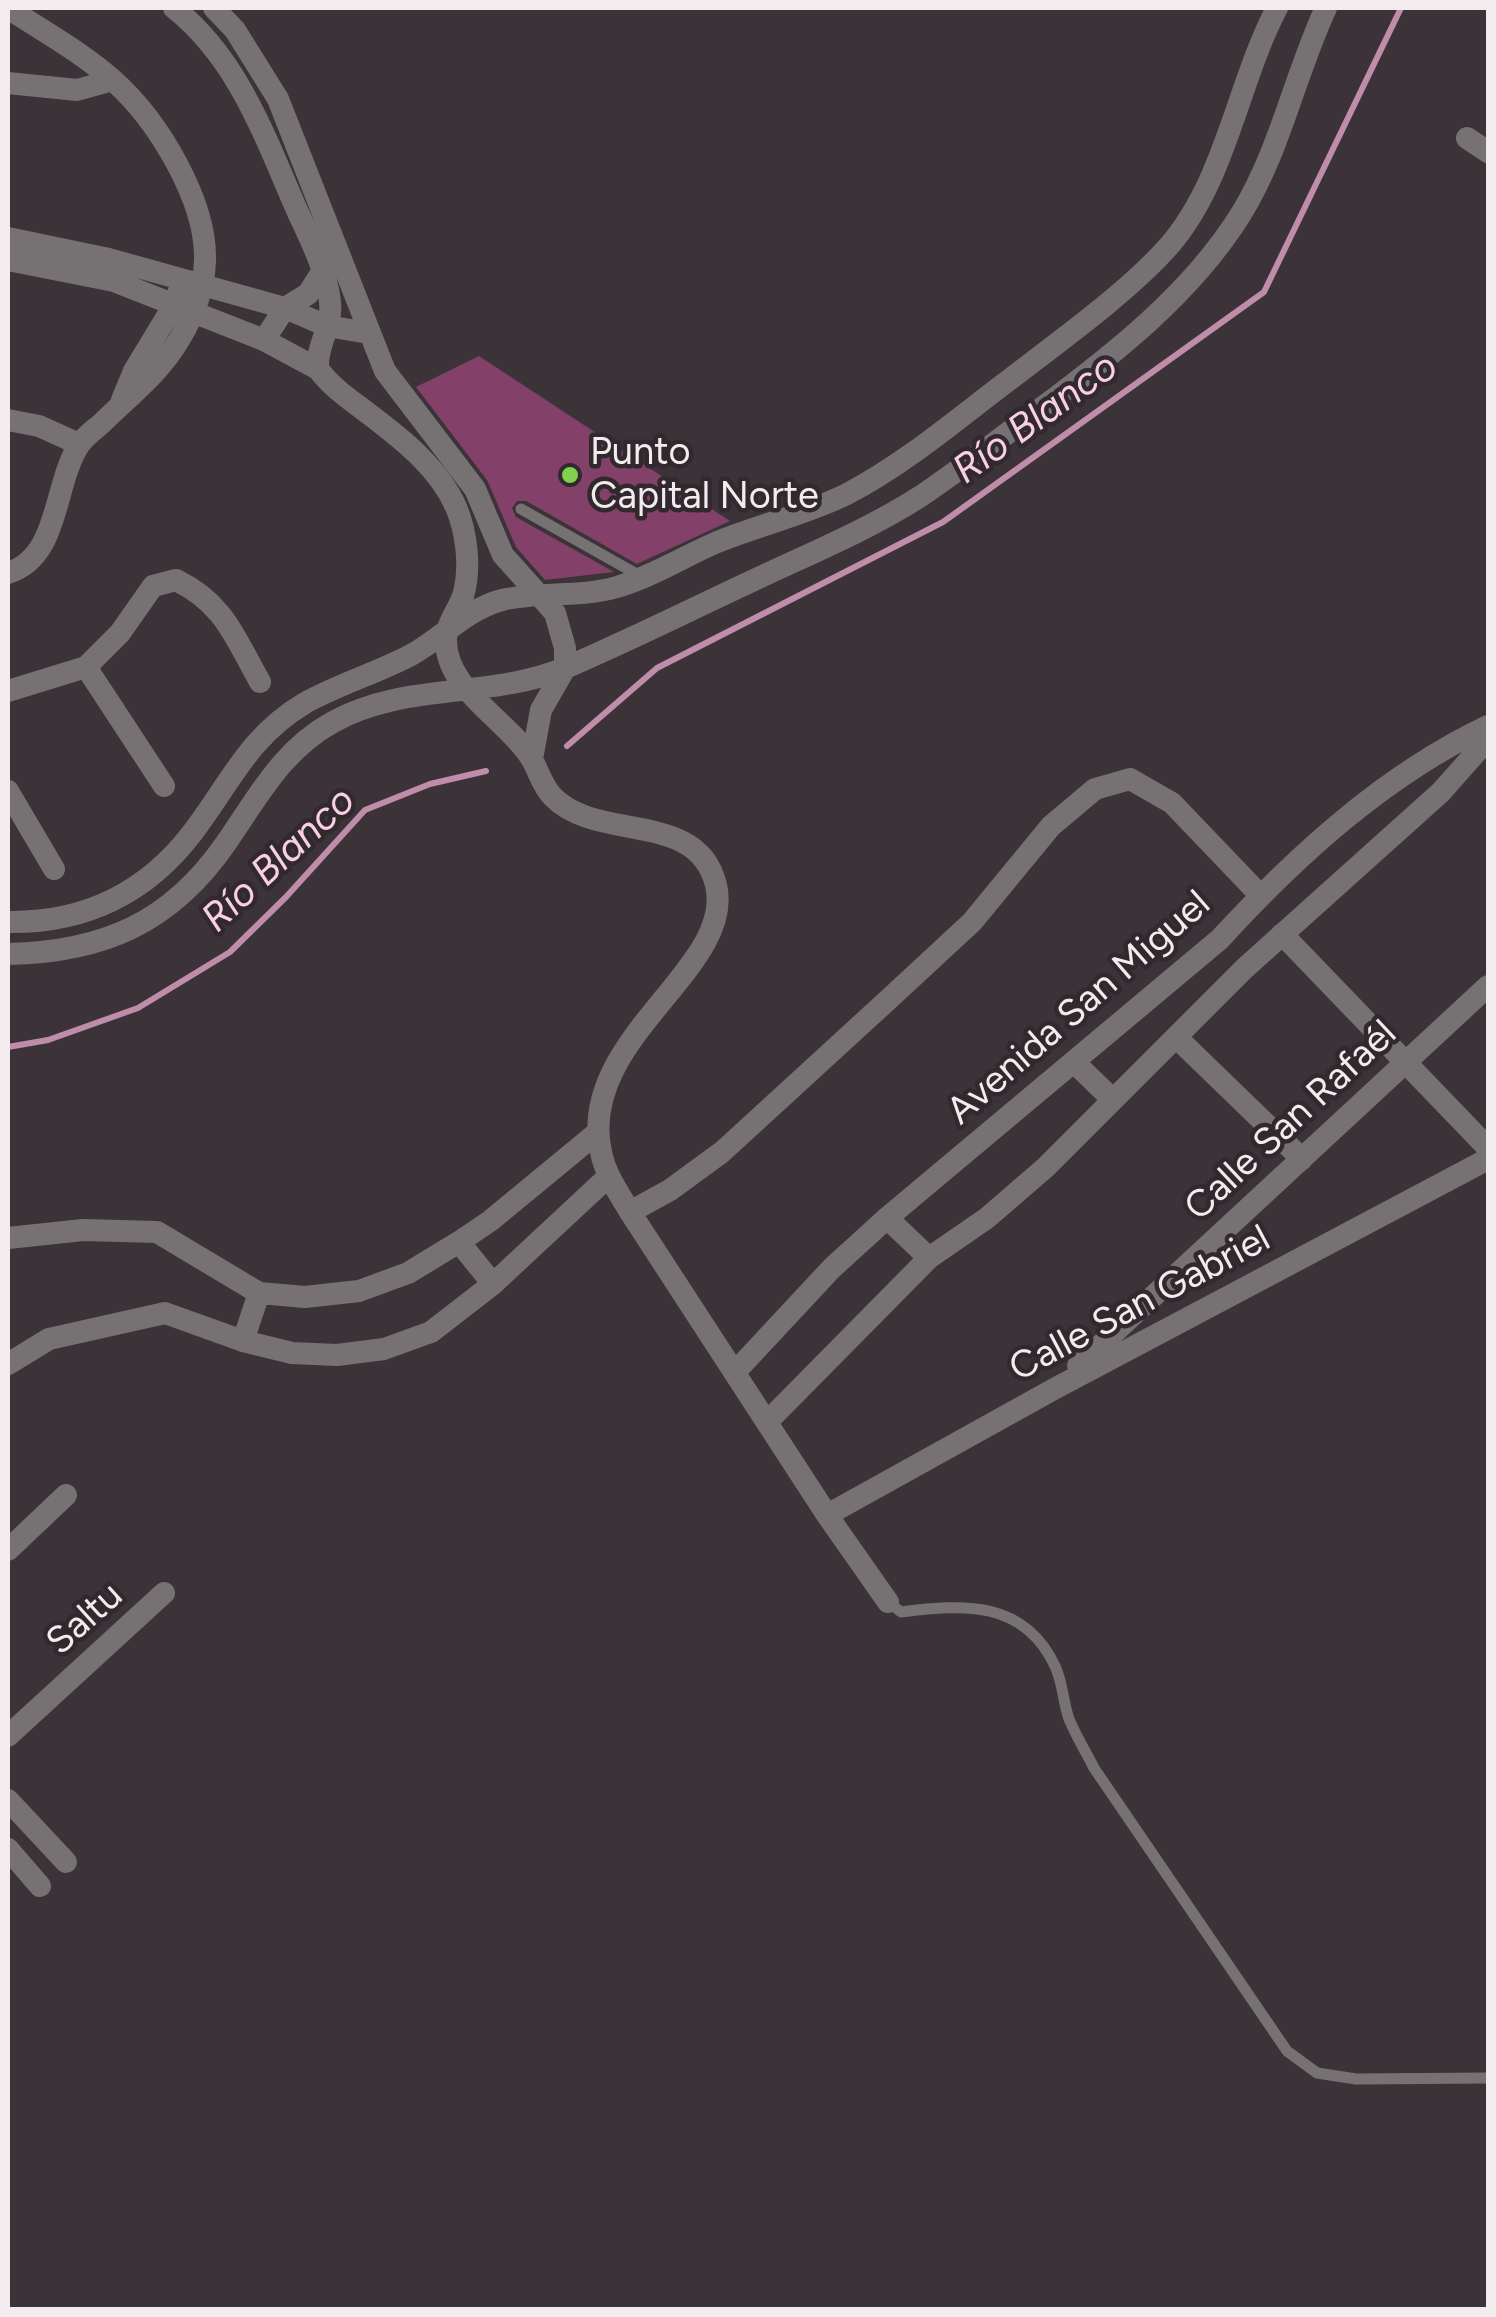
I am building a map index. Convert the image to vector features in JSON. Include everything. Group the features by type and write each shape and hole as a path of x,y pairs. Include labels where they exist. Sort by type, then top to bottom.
{"street":[{"path":"8,8 113,80 165,139 188,191 205,245 183,309 134,371 119,406 79,444 36,556 20,570 8,573"},
{"path":"174,8 214,47 242,89 322,272 331,306 318,350 318,370"},
{"path":"214,8 235,30 278,100 385,370 475,490 504,555 544,598 562,630 565,668 540,710 532,758"},
{"path":"8,954 51,953 107,941 158,914 198,880 257,792 291,752 333,722 416,694 517,683 565,668 860,530 920,496 1070,386 1141,328 1198,274 1242,210 1277,134 1326,8"},
{"path":"8,922 46,922 89,912 135,887 168,861 193,832 256,740 306,703 412,654 481,608 522,597 594,592 642,578 744,532 849,494 946,427 1113,297 1168,247 1205,191 1273,15 1310,42"},
{"path":"8,83 78,90 113,80"},
{"path":"1467,138 1488,152"},
{"path":"8,238 109,259 285,308 327,326 369,333"},
{"path":"8,260 114,281 264,340 318,370 346,398 424,461 455,506 465,540 463,595 446,633 451,665 468,691 502,722 532,758 547,790 581,817 674,836 691,845 706,863 718,894 707,938 624,1048 608,1078 598,1132 608,1176 827,1515 888,1602"},
{"path":"264,340 285,308 308,294 322,272"},
{"path":"1113,297 1141,328"},
{"path":"346,398 366,392 385,370"},
{"path":"8,420 39,426 79,444"},
{"path":"8,691 86,667 120,633 153,586 176,580 210,600 260,682"},
{"path":"86,667 164,786"},
{"name":"Avenida San Miguel","path":"736,1371 832,1268 887,1218 1220,939 1260,895 1390,782 1450,744 1488,726"},
{"name":"Avenida San Miguel","path":"768,1421 929,1258 987,1218 1046,1167 1245,968 1441,792 1488,739"},
{"path":"630,1212 670,1190 722,1152 972,922 1051,826 1096,789 1130,779 1172,803 1260,895"},
{"path":"8,791 54,869"},
{"path":"1332,832 1361,862"},
{"path":"1282,934 1488,1148"},
{"path":"1220,939 1245,968"},
{"name":"Calle San Rafaél","path":"1054,1389 1488,986"},
{"path":"1176,1037 1302,1158"},
{"path":"1074,1062 1113,1100"},
{"path":"8,1238 83,1230 157,1232 259,1294 305,1297 358,1290 408,1273 460,1242 598,1132"},
{"name":"Calle San Gabriel","path":"827,1515 1054,1389 1488,1159"},
{"path":"8,1364 49,1340 165,1313 242,1341 292,1353 337,1355 384,1349 431,1332 493,1284 608,1176"},
{"path":"887,1218 929,1258"},
{"path":"460,1242 493,1284"},
{"path":"242,1341 259,1294"},
{"path":"8,1550 66,1495"},
{"name":"Saltu","path":"8,1736 164,1593"},
{"path":"8,1800 66,1862"},
{"path":"8,1848 40,1886"}],"lane":[{"path":"521,509 642,578"},
{"path":"888,1602 901,1612 976,1607 1005,1613 1039,1638 1057,1670 1068,1718 1094,1768 1287,2051 1318,2073 1356,2079 1488,2078"}],"building":[{"name":"Punto Capital Norte","path":"479,356 730,521 637,564 526,501 517,501 512,508 516,517 614,572 545,580 516,547 487,480 416,387"}],"waterway":[{"name":"Río Blanco","path":"567,746 657,668 943,522 1264,292 1401,8"},
{"name":"Río Blanco","path":"8,1047 48,1040 138,1008 230,952 365,810 430,784 486,771"}],"place":[{"name":"Punto Capital Norte","path":"570,475"}]}
